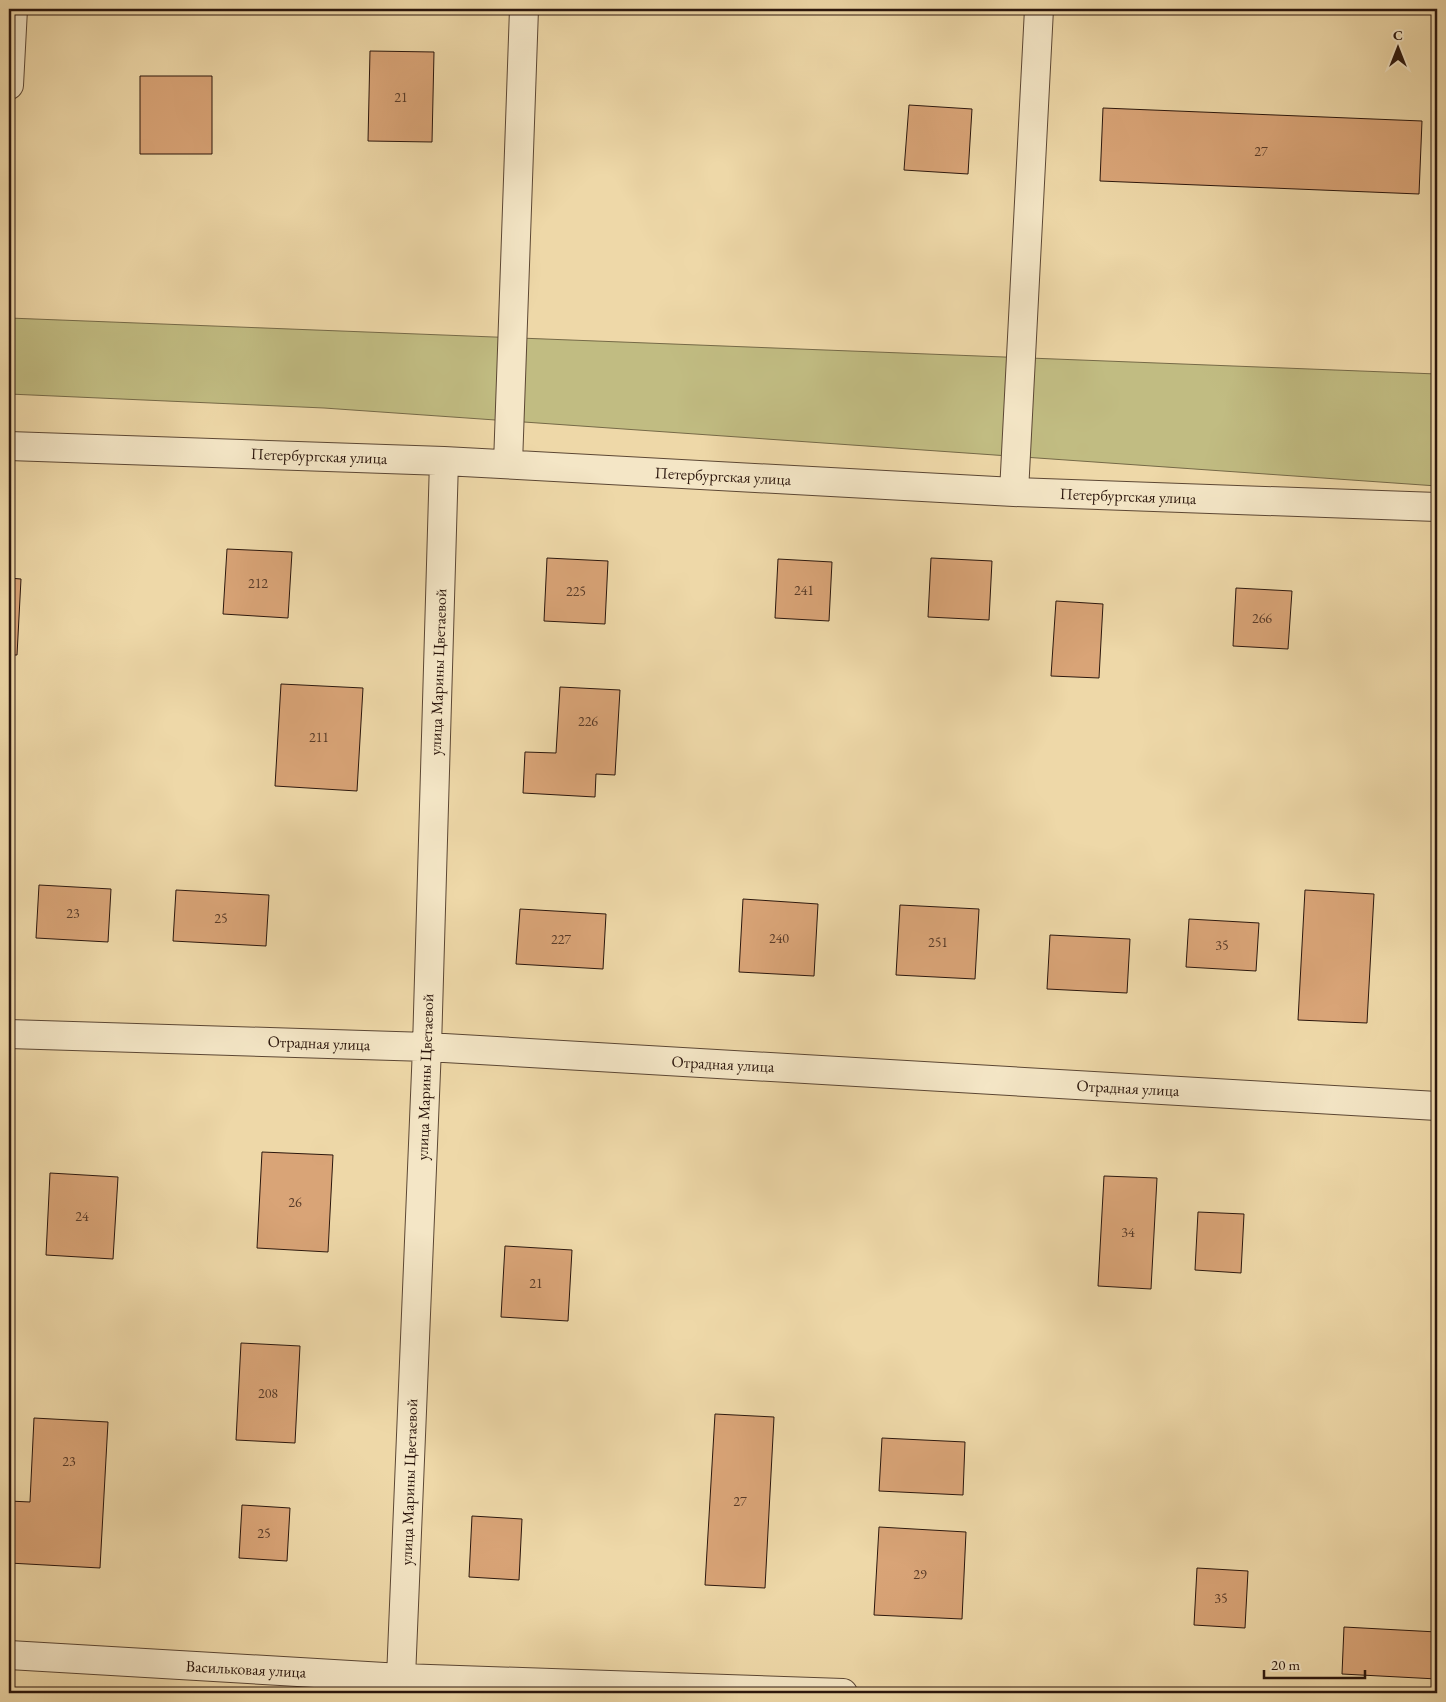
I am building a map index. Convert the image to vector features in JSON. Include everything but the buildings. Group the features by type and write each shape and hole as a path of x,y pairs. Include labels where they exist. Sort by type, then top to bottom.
{"street":[{"path":"9,86 13,9"},
{"path":"508,464 524,9"},
{"path":"1014,492 1038,9"},
{"name":"Петербургская улица","path":"9,446 444,461 1014,492 1437,507"},
{"name":"улица Марины Цветаевой","path":"399,1686 427,1047 444,461"},
{"name":"Отрадная улица","path":"9,1034 427,1047 1437,1106"},
{"name":"Васильковая улица","path":"9,1655 399,1686 843,1693"}],"shaded area":[{"path":"9,318 1437,374 1437,486 324,408 9,394"}]}
